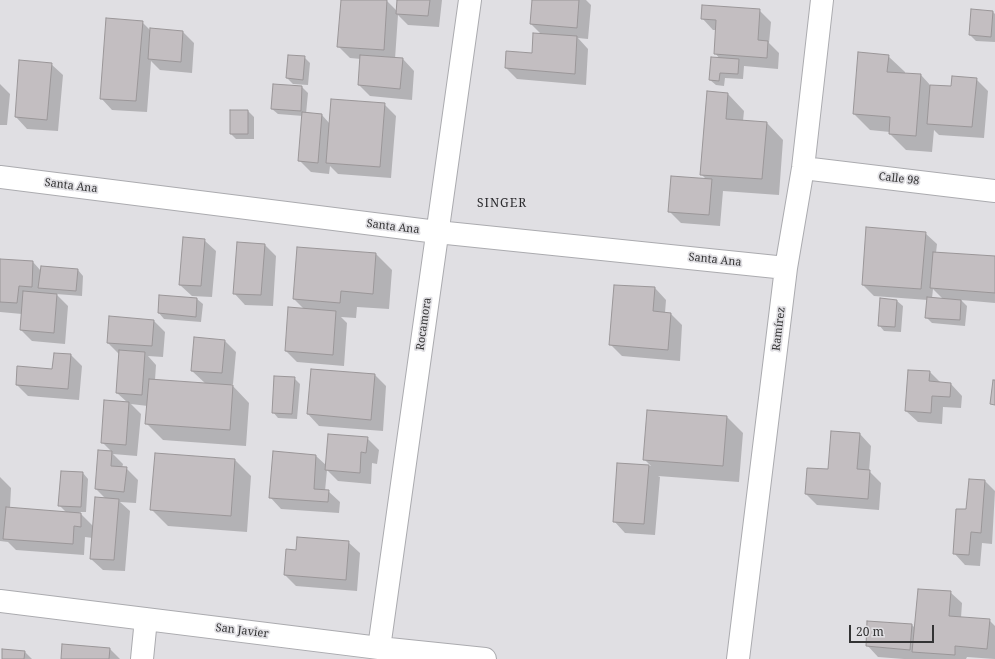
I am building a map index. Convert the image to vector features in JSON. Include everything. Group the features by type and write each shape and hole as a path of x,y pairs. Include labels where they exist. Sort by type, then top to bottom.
{"street":[{"name":"Rocamora","path":"379,648 470,0"},
{"name":"Ramírez","path":"738,659 786,268 803,168 822,0"},
{"name":"Calle 98","path":"803,168 995,191"},
{"name":"Santa Ana","path":"0,177 437,232 786,268"},
{"name":"San Javier","path":"0,601 379,648 485,659"},
{"path":"142,659 146,619"}],"building":[{"path":"341,0 387,0 384,50 337,47"},
{"path":"397,0 430,0 428,16 396,14"},
{"path":"532,0 579,0 577,28 530,24"},
{"path":"702,5 760,9 758,40 768,41 767,58 714,54 716,20 701,19"},
{"path":"971,9 993,11 991,37 969,35"},
{"path":"106,18 143,21 136,101 100,99"},
{"path":"150,28 183,31 181,62 148,59"},
{"path":"533,33 577,36 575,74 505,68 506,51 532,53"},
{"path":"858,52 889,55 887,72 921,74 916,136 889,134 890,117 853,114"},
{"path":"288,55 305,56 303,80 286,78"},
{"path":"360,55 403,58 400,89 358,85"},
{"path":"711,57 739,59 738,74 720,73 719,81 709,80"},
{"path":"19,60 52,63 47,120 15,117"},
{"path":"952,76 977,78 972,127 927,124 930,85 951,86"},
{"path":"273,84 302,86 301,111 271,109"},
{"path":"707,91 728,93 726,119 767,122 762,179 700,175"},
{"path":"331,99 385,103 380,167 326,163"},
{"path":"230,110 248,110 248,134 230,134"},
{"path":"302,112 322,114 318,163 298,161"},
{"path":"671,176 712,179 709,215 668,212"},
{"path":"866,227 926,232 921,289 862,285"},
{"path":"183,237 205,239 201,286 179,285"},
{"path":"237,242 265,244 261,295 233,294"},
{"path":"297,247 376,253 373,294 341,291 340,303 293,299"},
{"path":"933,252 995,256 995,293 930,288"},
{"path":"0,259 33,261 32,287 19,286 17,303 0,302"},
{"path":"41,266 78,269 76,291 38,288"},
{"path":"614,285 655,287 653,311 671,313 668,350 609,345"},
{"path":"23,291 57,294 54,333 20,330"},
{"path":"159,295 197,298 196,317 158,313"},
{"path":"927,297 961,300 960,320 925,318"},
{"path":"880,298 897,300 895,327 878,326"},
{"path":"288,307 336,311 333,355 285,351"},
{"path":"109,316 154,320 152,346 107,343"},
{"path":"194,337 225,340 222,373 191,371"},
{"path":"119,350 145,352 142,395 116,393"},
{"path":"54,353 71,354 68,389 16,385 17,366 52,369"},
{"path":"311,369 375,374 371,420 307,414"},
{"path":"908,370 930,371 929,381 951,383 950,397 932,396 931,413 905,411"},
{"path":"274,376 295,377 292,414 272,413"},
{"path":"149,379 233,385 230,430 145,424"},
{"path":"993,380 995,380 995,405 990,404"},
{"path":"104,400 129,402 126,445 101,443"},
{"path":"647,410 727,416 723,466 643,460"},
{"path":"831,431 860,433 857,469 870,470 868,499 805,494 807,468 828,469"},
{"path":"328,434 368,437 366,453 361,452 360,473 325,470"},
{"path":"98,450 112,451 111,466 127,467 124,492 95,489"},
{"path":"273,451 316,455 314,489 329,490 328,502 269,498"},
{"path":"155,453 235,459 231,516 150,510"},
{"path":"617,463 649,465 644,524 613,522"},
{"path":"61,471 83,472 81,507 58,506"},
{"path":"969,479 985,480 981,533 971,532 969,555 953,554 956,509 966,509"},
{"path":"95,497 119,499 114,560 90,559"},
{"path":"6,507 81,513 81,527 74,526 73,544 3,539"},
{"path":"297,537 349,541 346,580 284,575 286,549 296,550"},
{"path":"918,589 951,591 949,616 990,619 987,649 955,646 955,655 912,652"},
{"path":"867,621 912,624 910,650 866,646"},
{"path":"62,644 110,648 109,659 61,659"},
{"path":"2,649 25,651 24,659 2,659"}],"district":[{"name":"SINGER","path":"502,204"}]}
